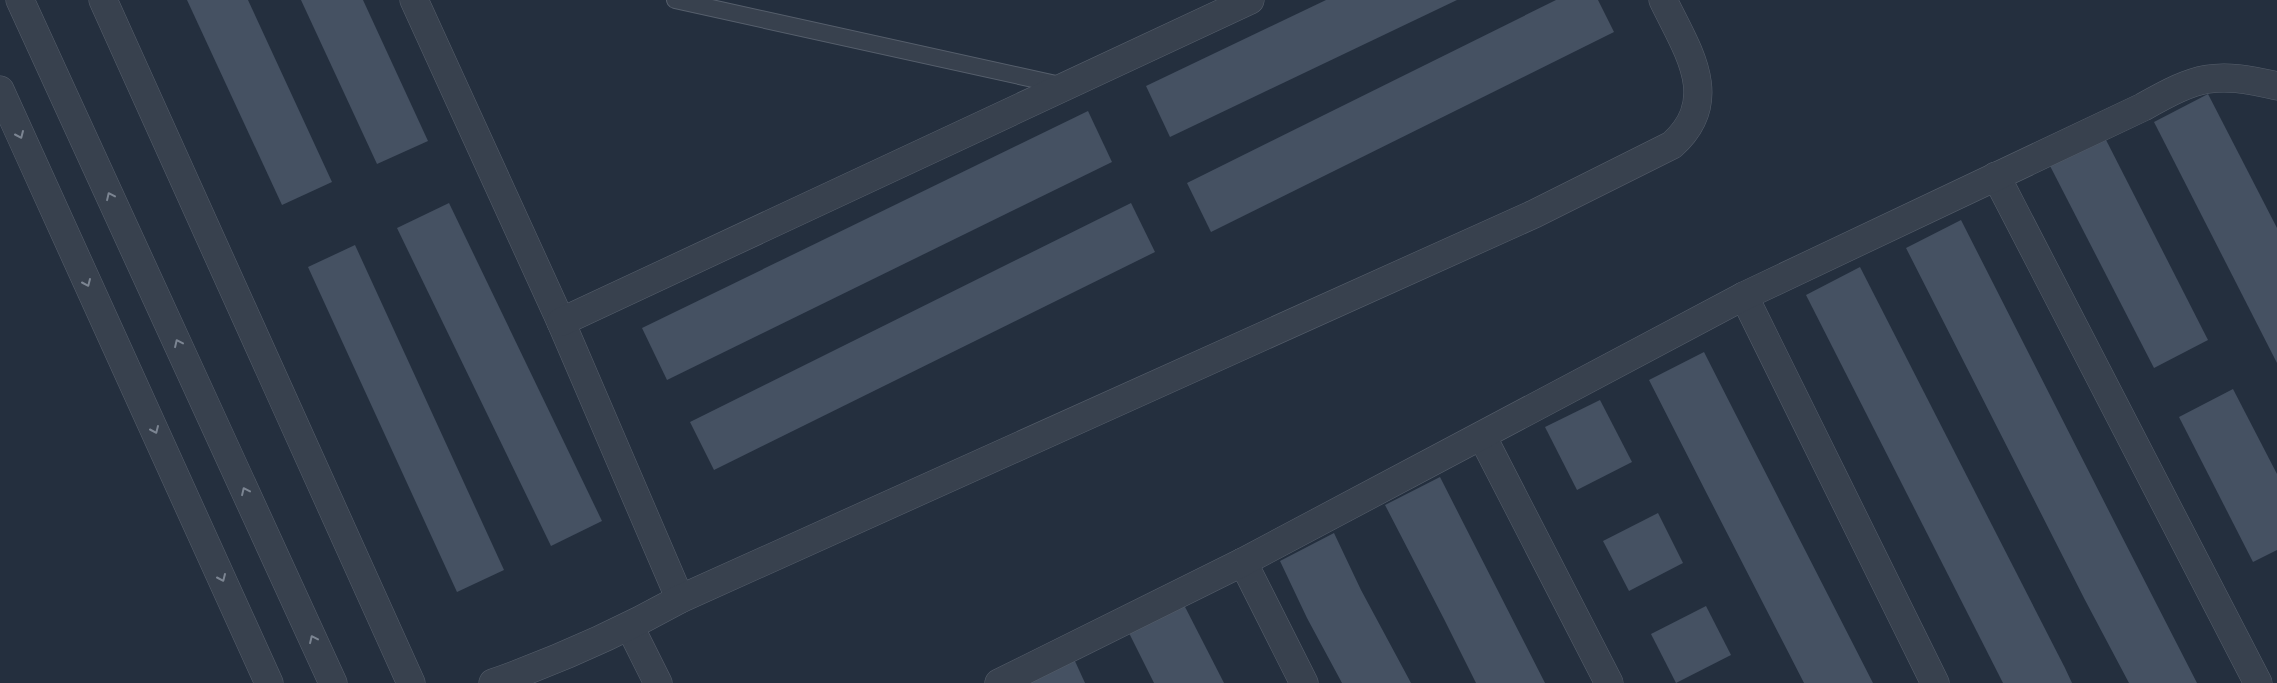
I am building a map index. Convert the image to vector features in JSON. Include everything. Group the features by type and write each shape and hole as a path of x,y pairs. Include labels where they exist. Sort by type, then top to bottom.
{"street":[{"path":"20,0 333,683"},
{"path":"103,0 411,683"},
{"path":"414,0 561,322 680,600"},
{"path":"561,322 1250,0"},
{"path":"493,683 556,660 630,627 680,600 1534,214 1672,145 1684,134 1693,121 1699,94 1697,79 1688,52 1663,0"},
{"path":"998,683 1243,562 1744,296 2143,107 2179,86 2220,76 2277,86"},
{"path":"0,90 270,683"},
{"path":"1996,176 2258,683"},
{"path":"1744,296 1935,683"},
{"path":"1482,436 1609,683"},
{"path":"1243,562 1304,683"},
{"path":"630,627 658,683"},
{"path":"522,683 556,660"}],"lane":[{"path":"675,0 1065,86"}],"building":[{"path":"187,0 248,0 332,182 282,205"},
{"path":"301,0 363,0 428,141 377,164"},
{"path":"1326,0 1457,0 1170,137 1146,86"},
{"path":"1556,0 1598,0 1614,32 1211,232 1187,183"},
{"path":"2208,94 2277,228 2277,363 2154,122"},
{"path":"1088,111 1112,162 667,380 642,328"},
{"path":"2103,134 2208,340 2154,368 2048,162"},
{"path":"449,203 602,521 551,546 397,228"},
{"path":"1131,203 1155,252 714,470 690,422"},
{"path":"1961,220 2197,683 2129,683 2085,600 1906,248"},
{"path":"355,245 504,570 457,592 308,267"},
{"path":"1860,267 2072,683 2003,683 1806,295"},
{"path":"1704,352 1873,683 1804,683 1707,494 1649,380"},
{"path":"2233,389 2277,474 2277,550 2253,562 2179,417"},
{"path":"1600,400 1632,462 1577,490 1545,427"},
{"path":"1440,477 1545,683 1476,683 1385,505"},
{"path":"1658,513 1683,563 1629,591 1603,541"},
{"path":"1334,533 1361,590 1411,683 1342,683 1307,618 1280,561"},
{"path":"1182,601 1224,683 1154,683 1127,629"},
{"path":"1706,606 1731,655 1676,683 1651,634"},
{"path":"1074,659 1085,683 1028,683"}]}
